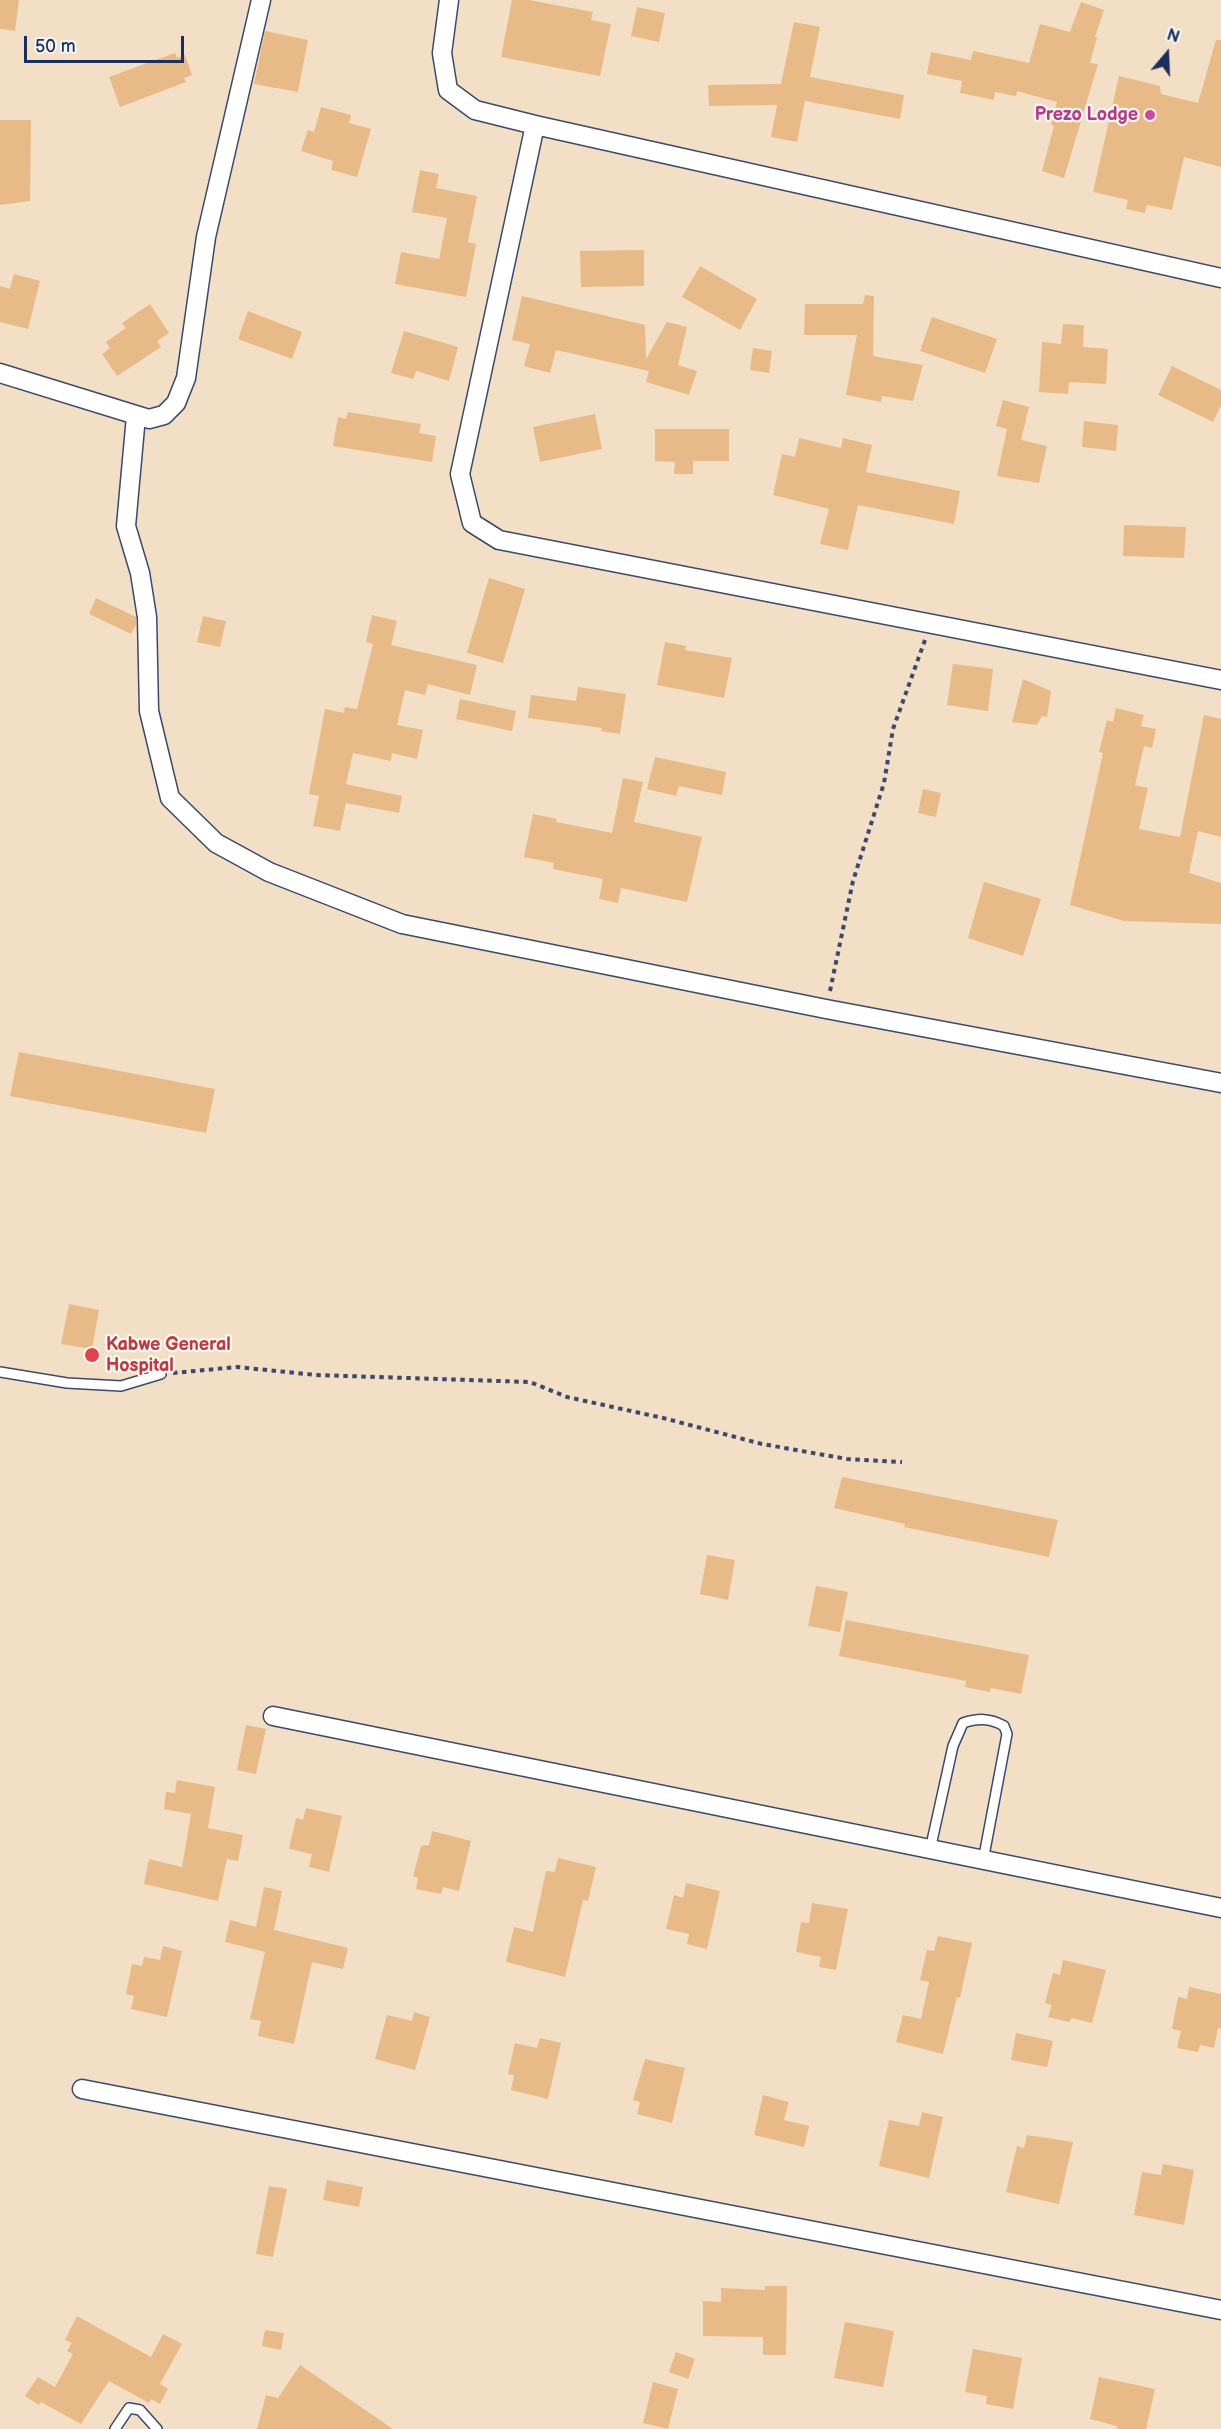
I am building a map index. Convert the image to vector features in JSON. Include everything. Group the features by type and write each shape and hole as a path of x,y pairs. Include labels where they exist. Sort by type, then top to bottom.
{"street":[{"path":"0,373 149,419 164,415 176,403 186,378 206,237 261,0"},
{"path":"449,0 442,53 448,90 476,110 1221,278"},
{"path":"535,125 460,474 471,523 499,540 931,621 1221,680"},
{"path":"136,416 126,526 140,573 147,617 149,711 170,798 216,843 269,872 402,924 826,1009 1221,1083"},
{"path":"273,1716 1221,1908"},
{"path":"82,2089 1221,2310"}],"lane":[{"path":"0,1372 67,1383 121,1386 160,1374"},
{"path":"930,1850 953,1746 963,1723 978,1718 998,1722 1004,1726 1007,1734 982,1861"},
{"path":"115,2429 129,2408 140,2410 157,2429"}],"path":[{"path":"826,1009 853,881 884,783 893,729 931,621"},
{"path":"160,1374 237,1367 316,1375 530,1382 567,1397 663,1418 762,1444 847,1459 902,1462"}],"building":[{"path":"0,0 19,0 15,31 0,29"},
{"path":"512,0 529,0 593,12 591,20 611,24 600,76 501,57"},
{"path":"1081,2 1104,10 1095,37 1097,37 1090,63 1098,64 1064,178 1042,171 1054,126 1051,125 1057,102 1017,91 1016,96 995,92 994,100 960,93 962,81 927,74 931,52 971,60 973,51 1029,63 1040,24 1070,32"},
{"path":"637,7 665,13 659,42 631,36"},
{"path":"794,22 820,27 810,77 904,95 900,119 805,101 797,142 771,137 777,105 709,106 708,85 781,84"},
{"path":"265,31 308,40 298,92 254,84"},
{"path":"1216,40 1221,40 1221,167 1184,157 1172,210 1147,205 1145,213 1126,209 1128,200 1093,192 1119,76 1160,86 1161,94 1198,103"},
{"path":"175,53 177,58 185,55 192,75 184,78 186,82 120,107 109,77"},
{"path":"321,107 351,115 349,123 371,129 357,177 331,170 333,161 301,151 308,130 314,132"},
{"path":"0,120 31,120 30,201 0,205"},
{"path":"420,170 439,174 436,188 477,196 468,242 476,244 466,297 395,284 401,252 439,259 447,218 412,212"},
{"path":"644,250 644,286 581,287 580,251"},
{"path":"700,266 757,299 740,330 682,297"},
{"path":"14,274 40,281 28,329 0,322 0,286 10,289"},
{"path":"865,295 874,296 873,356 923,365 913,401 882,396 881,402 846,395 857,335 804,335 805,304 863,304"},
{"path":"522,296 645,325 646,359 667,322 687,327 678,365 697,371 689,395 646,382 649,371 556,350 550,373 524,366 530,344 512,340"},
{"path":"150,304 169,333 157,341 161,347 117,376 102,354 110,348 106,342 126,328 122,323"},
{"path":"248,311 302,332 292,359 238,339"},
{"path":"932,317 997,339 985,373 920,351"},
{"path":"1063,324 1084,325 1083,347 1108,349 1106,384 1069,382 1068,394 1039,392 1042,342 1061,344"},
{"path":"404,331 458,347 449,381 416,371 413,379 391,373"},
{"path":"753,348 772,351 769,373 750,370"},
{"path":"1172,366 1221,390 1221,405 1213,422 1158,395"},
{"path":"1003,400 1029,407 1021,440 1047,446 1039,483 997,476 1007,429 996,426"},
{"path":"348,412 421,424 419,433 436,436 432,462 333,446 338,417 346,419"},
{"path":"595,414 602,449 540,462 533,427"},
{"path":"1084,421 1118,425 1116,451 1082,447"},
{"path":"655,429 729,429 729,461 693,461 693,474 674,474 675,462 655,461"},
{"path":"799,438 841,448 843,438 872,445 866,472 960,491 954,524 858,505 848,550 820,544 829,509 773,495 782,454 795,457"},
{"path":"1124,525 1186,527 1184,558 1123,556"},
{"path":"489,578 525,589 503,663 467,653"},
{"path":"96,598 136,617 136,625 131,634 89,614"},
{"path":"372,615 397,621 391,645 477,665 470,695 428,684 425,695 405,690 397,725 423,730 417,759 392,753 391,761 353,753 346,784 402,796 399,813 346,803 340,831 313,826 319,796 309,794 325,709 344,713 345,707 357,709 373,644 366,642"},
{"path":"203,616 226,621 220,647 197,642"},
{"path":"665,642 686,646 685,650 732,658 724,698 657,685"},
{"path":"953,664 993,669 988,711 947,705"},
{"path":"1023,679 1051,691 1047,717 1042,716 1037,725 1012,722"},
{"path":"578,687 626,694 620,734 601,731 602,728 528,718 531,695 576,701"},
{"path":"460,699 516,711 512,731 456,719"},
{"path":"1116,708 1144,715 1141,726 1156,729 1152,748 1144,746 1135,785 1148,788 1139,829 1180,837 1204,715 1221,719 1221,837 1198,831 1189,873 1221,883 1221,924 1124,921 1070,905 1103,753 1099,752 1107,720 1113,722"},
{"path":"655,757 726,772 722,795 679,786 676,796 647,789"},
{"path":"623,778 643,782 634,822 702,837 687,902 621,888 618,903 599,899 603,879 553,869 554,863 524,857 533,814 557,819 556,822 612,833"},
{"path":"923,789 941,793 936,817 918,813"},
{"path":"984,882 1041,899 1023,956 968,938"},
{"path":"19,1052 215,1089 206,1133 10,1096"},
{"path":"69,1304 99,1310 92,1349 61,1344"},
{"path":"842,1477 1058,1520 1049,1557 904,1527 905,1524 834,1508"},
{"path":"707,1555 735,1560 728,1600 700,1594"},
{"path":"816,1586 848,1592 840,1632 808,1626"},
{"path":"846,1620 1029,1655 1021,1694 991,1688 990,1692 965,1687 966,1681 839,1656"},
{"path":"246,1725 266,1729 256,1774 237,1770"},
{"path":"177,1780 215,1787 208,1828 243,1835 238,1861 227,1859 218,1901 144,1884 149,1859 182,1867 191,1814 164,1809 166,1792 175,1793"},
{"path":"306,1808 342,1816 329,1872 309,1867 312,1854 289,1849 296,1818 303,1820"},
{"path":"432,1831 471,1841 459,1891 443,1887 441,1894 416,1889 418,1878 413,1876 421,1846 429,1845"},
{"path":"558,1858 596,1867 588,1901 583,1900 565,1977 506,1962 514,1927 533,1932 546,1871 555,1872"},
{"path":"686,1883 720,1891 707,1949 687,1944 689,1934 666,1929 674,1895 683,1898"},
{"path":"264,1887 282,1891 274,1930 348,1948 343,1969 312,1962 294,2044 258,2036 261,2021 250,2019 265,1952 225,1942 230,1920 256,1927"},
{"path":"812,1903 848,1909 836,1970 819,1967 821,1957 796,1952 801,1922 809,1923"},
{"path":"938,1936 972,1943 960,1998 957,1997 943,2054 896,2042 903,2015 921,2019 929,1982 920,1980 927,1950 934,1951"},
{"path":"163,1946 182,1951 167,2017 131,2009 134,1996 126,1994 132,1964 142,1966 144,1957 160,1960"},
{"path":"1063,1960 1106,1970 1092,2023 1072,2018 1069,2022 1048,2017 1052,2005 1045,2003 1053,1973 1060,1975"},
{"path":"1189,1987 1221,1994 1221,2028 1218,2028 1214,2048 1200,2045 1198,2052 1177,2048 1181,2031 1172,2029 1178,1997 1187,1999"},
{"path":"414,2012 430,2017 415,2070 375,2059 387,2015 412,2021"},
{"path":"1016,2033 1053,2041 1047,2067 1011,2060"},
{"path":"540,2038 561,2043 548,2099 511,2090 514,2075 508,2074 515,2043 537,2048"},
{"path":"645,2059 685,2068 672,2123 637,2114 640,2102 633,2100"},
{"path":"763,2095 789,2102 784,2120 809,2126 804,2147 754,2135"},
{"path":"922,2112 943,2117 929,2178 879,2166 889,2120 919,2126"},
{"path":"1027,2135 1073,2142 1059,2204 1006,2192 1017,2146 1024,2148"},
{"path":"1163,2164 1194,2170 1184,2225 1134,2215 1142,2172 1161,2175"},
{"path":"327,2180 363,2187 359,2207 323,2200"},
{"path":"269,2186 287,2189 273,2257 256,2254"},
{"path":"765,2286 787,2286 786,2355 763,2355 763,2337 703,2336 703,2301 721,2302 721,2288 765,2290"},
{"path":"77,2316 151,2357 163,2334 182,2344 160,2384 168,2389 160,2404 151,2399 149,2403 109,2381 81,2424 25,2396 38,2377 55,2387 73,2354 67,2351 72,2343 65,2340"},
{"path":"845,2322 894,2331 883,2387 834,2378"},
{"path":"265,2330 284,2333 281,2350 262,2346"},
{"path":"973,2349 1022,2358 1013,2409 986,2404 987,2396 965,2392"},
{"path":"676,2352 695,2359 688,2379 669,2372"},
{"path":"300,2365 393,2429 257,2429 266,2395 278,2398"},
{"path":"1099,2377 1155,2389 1146,2429 1117,2429 1117,2426 1090,2419"},
{"path":"653,2382 678,2389 668,2429 643,2423"}],"place":[{"name":"Prezo Lodge","path":"1150,115"},
{"name":"Kabwe General Hospital","path":"92,1355"}]}
